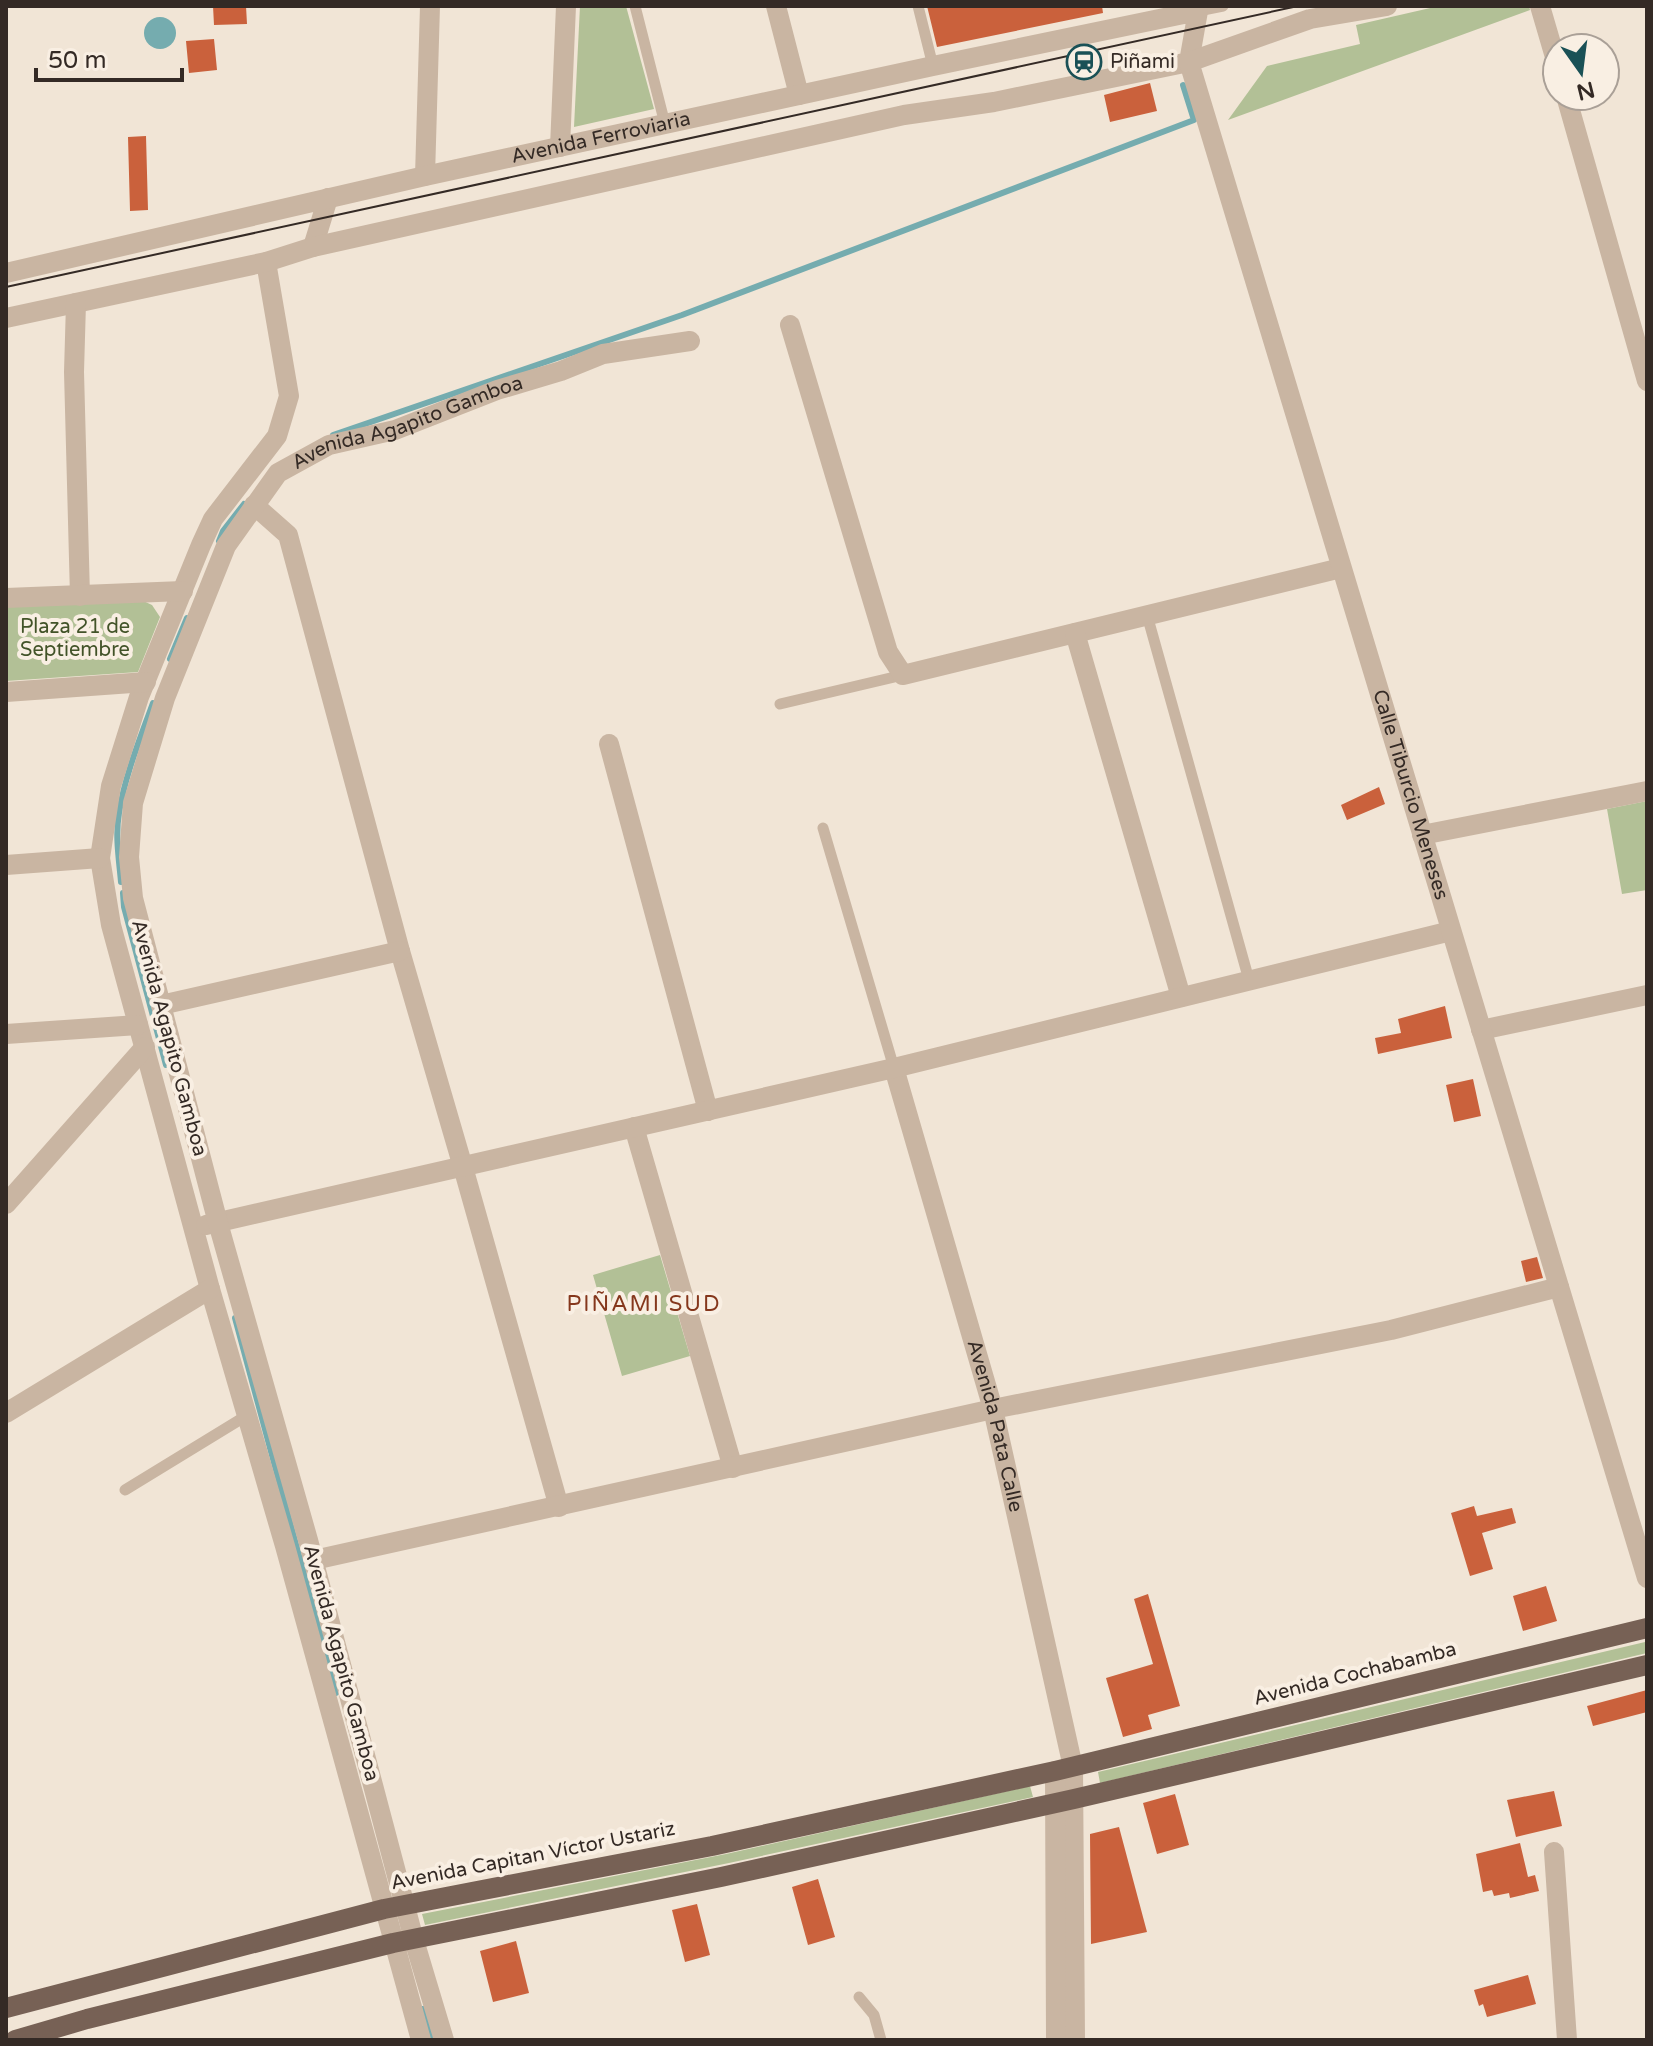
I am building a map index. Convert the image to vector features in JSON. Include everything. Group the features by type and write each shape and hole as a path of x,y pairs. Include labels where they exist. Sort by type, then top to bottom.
{"main road":[{"name":"Avenida Cochabamba","path":"1064,1769 1647,1628"},
{"path":"15,2040 87,2019 393,1943 721,1877 1064,1801 1647,1665"},
{"name":"Avenida Capitan Víctor Ustariz","path":"6,2008 395,1907 712,1846 1064,1769"}],"street":[{"path":"425,176 430,6"},
{"path":"560,147 566,6"},
{"path":"776,6 799,95"},
{"path":"6,318 266,262 313,247 904,115 994,102 1189,62 1310,19 1387,6"},
{"path":"1540,6 1548,32"},
{"name":"Avenida Ferroviaria","path":"6,273 425,176 1198,11"},
{"name":"Calle Tiburcio Meneses","path":"1198,11 1189,62 1647,1578"},
{"path":"1571,112 1647,381"},
{"path":"313,247 328,198"},
{"name":"Avenida Agapito Gamboa","path":"266,262 289,396 277,436 213,519 201,545 139,697 111,786 100,858 111,925 246,1416 395,1907 414,1940 444,2040"},
{"path":"76,303 74,372 80,596"},
{"path":"790,325 888,652 903,675 1341,568"},
{"name":"Avenida Agapito Gamboa","path":"421,2040 393,1943 395,1907 314,1560 218,1223 133,898 129,857 133,803 165,698 226,546 278,473 329,445 395,430 497,390 561,371 603,354 690,341"},
{"path":"254,505 288,535 400,951 559,1507"},
{"path":"6,598 183,591"},
{"path":"1075,633 1181,997"},
{"path":"6,692 146,682"},
{"path":"609,744 708,1111"},
{"path":"1422,835 1647,791"},
{"path":"6,865 100,858"},
{"path":"194,1228 894,1068 1451,931"},
{"path":"161,1005 400,951"},
{"path":"1481,1030 1647,995"},
{"path":"6,1034 138,1025"},
{"path":"6,1204 145,1047"},
{"name":"Avenida Pata Calle","path":"894,1068 993,1409 1064,1769 1056,2040"},
{"path":"634,1127 733,1468"},
{"path":"314,1560 993,1409 1391,1330 1559,1287"},
{"path":"6,1413 210,1289"},
{"name":"Avenida Pata Calle","path":"1064,1801 1075,2040"},
{"path":"1554,1852 1567,2040"}],"lane":[{"path":"635,6 665,124"},
{"path":"918,6 933,66"},
{"path":"1198,11 1223,6"},
{"path":"1147,615 1249,980"},
{"path":"780,704 903,675"},
{"name":"Avenida Pata Calle","path":"823,828 894,1068"},
{"path":"125,1490 246,1416"},
{"path":"859,1997 874,2015 881,2040"}],"green space":[{"path":"580,6 626,6 654,109 574,127"},
{"path":"1439,6 1529,6 1530,10 1228,120 1267,66 1360,44 1356,25"},
{"name":"Plaza 21 de Septiembre","path":"139,599 152,605 160,617 138,672 6,681 6,604"},
{"path":"1647,801 1647,890 1622,894 1607,809"},
{"path":"660,1255 690,1356 622,1376 593,1275"},
{"path":"1645,1642 1647,1653 1100,1783 1098,1772"},
{"path":"1030,1786 1033,1797 729,1863 425,1925 422,1914 726,1854"}],"water":[{"path":"160,17 172,21 176,33 172,45 160,49 148,45 144,33 148,21"}],"building":[{"path":"213,6 246,6 247,24 214,25"},
{"path":"927,6 1102,6 1103,13 937,47"},
{"path":"214,39 217,70 189,73 186,41"},
{"path":"1150,83 1157,111 1110,122 1104,95"},
{"path":"146,136 148,210 130,211 128,137"},
{"path":"1379,787 1385,804 1347,820 1341,805"},
{"path":"1445,1006 1452,1038 1378,1054 1375,1038 1401,1033 1398,1019"},
{"path":"1473,1079 1481,1116 1454,1122 1446,1085"},
{"path":"1537,1257 1543,1278 1526,1282 1521,1261"},
{"path":"1474,1506 1477,1516 1512,1508 1516,1523 1482,1533 1493,1569 1470,1576 1451,1513"},
{"path":"1546,1586 1557,1621 1523,1631 1513,1596"},
{"path":"1148,1594 1180,1706 1148,1715 1152,1729 1123,1737 1106,1678 1153,1664 1134,1599"},
{"path":"1647,1690 1647,1712 1593,1726 1587,1706"},
{"path":"1554,1791 1562,1826 1516,1837 1507,1800"},
{"path":"1175,1794 1189,1845 1157,1854 1143,1803"},
{"path":"1119,1827 1147,1932 1091,1944 1090,1834"},
{"path":"1520,1843 1528,1877 1535,1875 1539,1891 1510,1898 1509,1893 1494,1896 1492,1890 1483,1892 1476,1854"},
{"path":"818,1879 835,1937 808,1945 792,1887"},
{"path":"697,1904 710,1955 685,1962 672,1910"},
{"path":"516,1941 529,1993 493,2002 480,1951"},
{"path":"1528,1975 1536,2004 1487,2017 1483,2004 1479,2006 1474,1990"}],"waterway":[{"path":"333,435 682,315 1194,120 1183,85"},
{"path":"219,541 244,504"},
{"path":"170,659 187,618"},
{"path":"121,882 117,839 119,813 129,771 153,703"},
{"path":"123,893 124,907 166,1065"},
{"path":"235,1318 336,1693"},
{"path":"423,2009 432,2040"}],"tram line":[{"path":"6,287 1298,6"}],"place":[{"name":"Piñami","path":"1084,62"}],"district":[{"name":"PIÑAMI SUD","path":"644,1304"}]}
